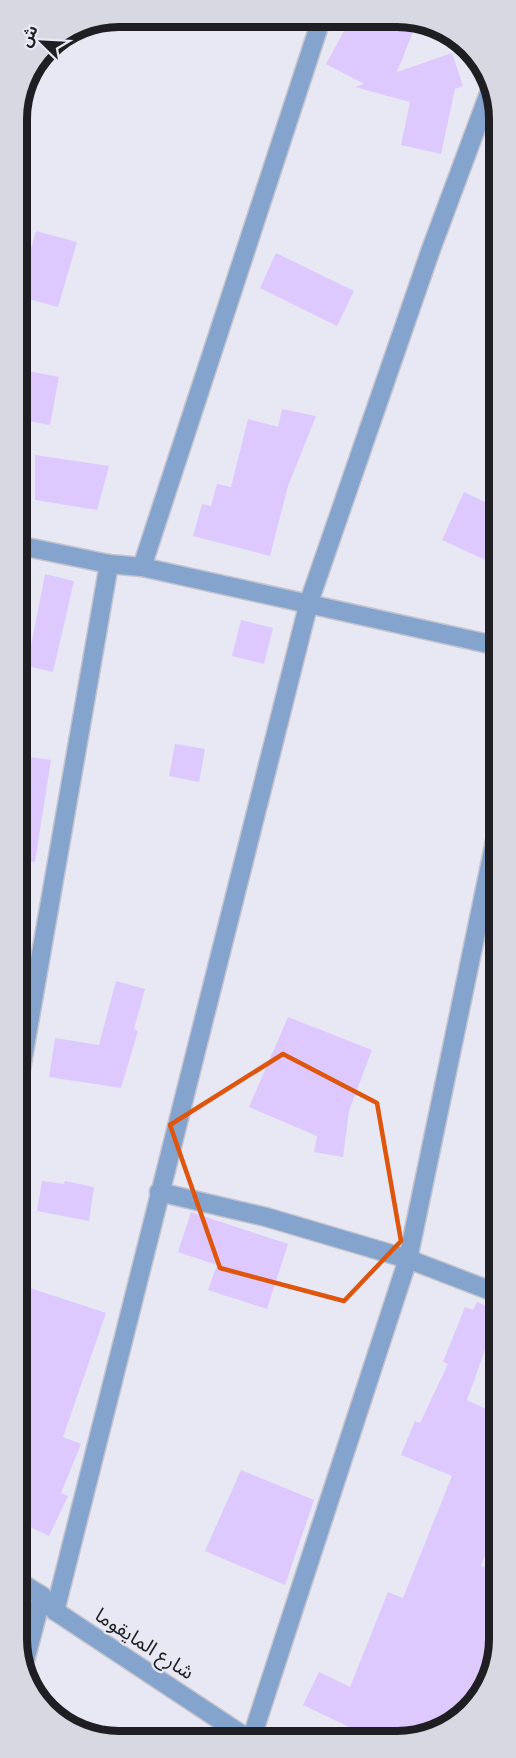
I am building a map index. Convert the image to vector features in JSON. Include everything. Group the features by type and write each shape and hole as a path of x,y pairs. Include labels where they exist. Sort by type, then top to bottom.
{"street":[{"path":"141,567 319,27"},
{"path":"55,1611 309,602 430,252 487,101"},
{"path":"27,547 109,564 141,567 309,602 489,644"},
{"path":"27,1034 109,564"},
{"path":"253,1731 408,1259 489,870"},
{"path":"159,1192 266,1217 408,1259 489,1290"},
{"name":"شارع المايقوما","path":"27,1587 42,1596 55,1611 236,1731"},
{"path":"28,1649 42,1596"}],"highlighted area":[{"path":"283,1054 377,1103 401,1241 344,1301 220,1268 170,1125"}],"building":[{"path":"346,27 414,29 397,72 452,53 463,86 455,89 441,154 401,145 410,102 355,87 364,84 326,64"},
{"path":"36,231 77,242 58,307 27,298 27,264"},
{"path":"276,253 354,291 337,326 260,288"},
{"path":"27,371 59,377 50,425 27,421"},
{"path":"282,409 316,416 288,486 270,556 193,536 202,504 211,506 217,484 231,487 248,419 278,427"},
{"path":"35,455 109,466 97,510 35,500"},
{"path":"464,492 489,504 489,562 442,540"},
{"path":"45,574 74,581 53,672 27,666"},
{"path":"241,620 273,628 264,664 232,656"},
{"path":"175,744 205,749 199,782 169,776"},
{"path":"27,756 51,760 35,862 27,862"},
{"path":"116,981 145,989 134,1029 138,1031 121,1088 49,1077 55,1038 99,1045"},
{"path":"288,1017 372,1050 349,1111 343,1157 314,1152 317,1136 249,1107"},
{"path":"42,1181 64,1184 65,1181 94,1187 89,1221 37,1211"},
{"path":"191,1212 288,1244 267,1309 208,1290 217,1265 178,1252"},
{"path":"27,1287 106,1313 63,1437 81,1444 61,1493 68,1496 49,1536 27,1525"},
{"path":"477,1302 489,1307 489,1339 467,1400 489,1410 489,1546 481,1566 489,1569 489,1645 486,1663 466,1700 443,1719 415,1729 357,1731 303,1705 319,1672 350,1687 388,1592 403,1598 452,1476 401,1455 415,1421 420,1423 448,1364 443,1362 465,1307 473,1310"},
{"path":"241,1470 314,1500 285,1585 205,1551"}]}
